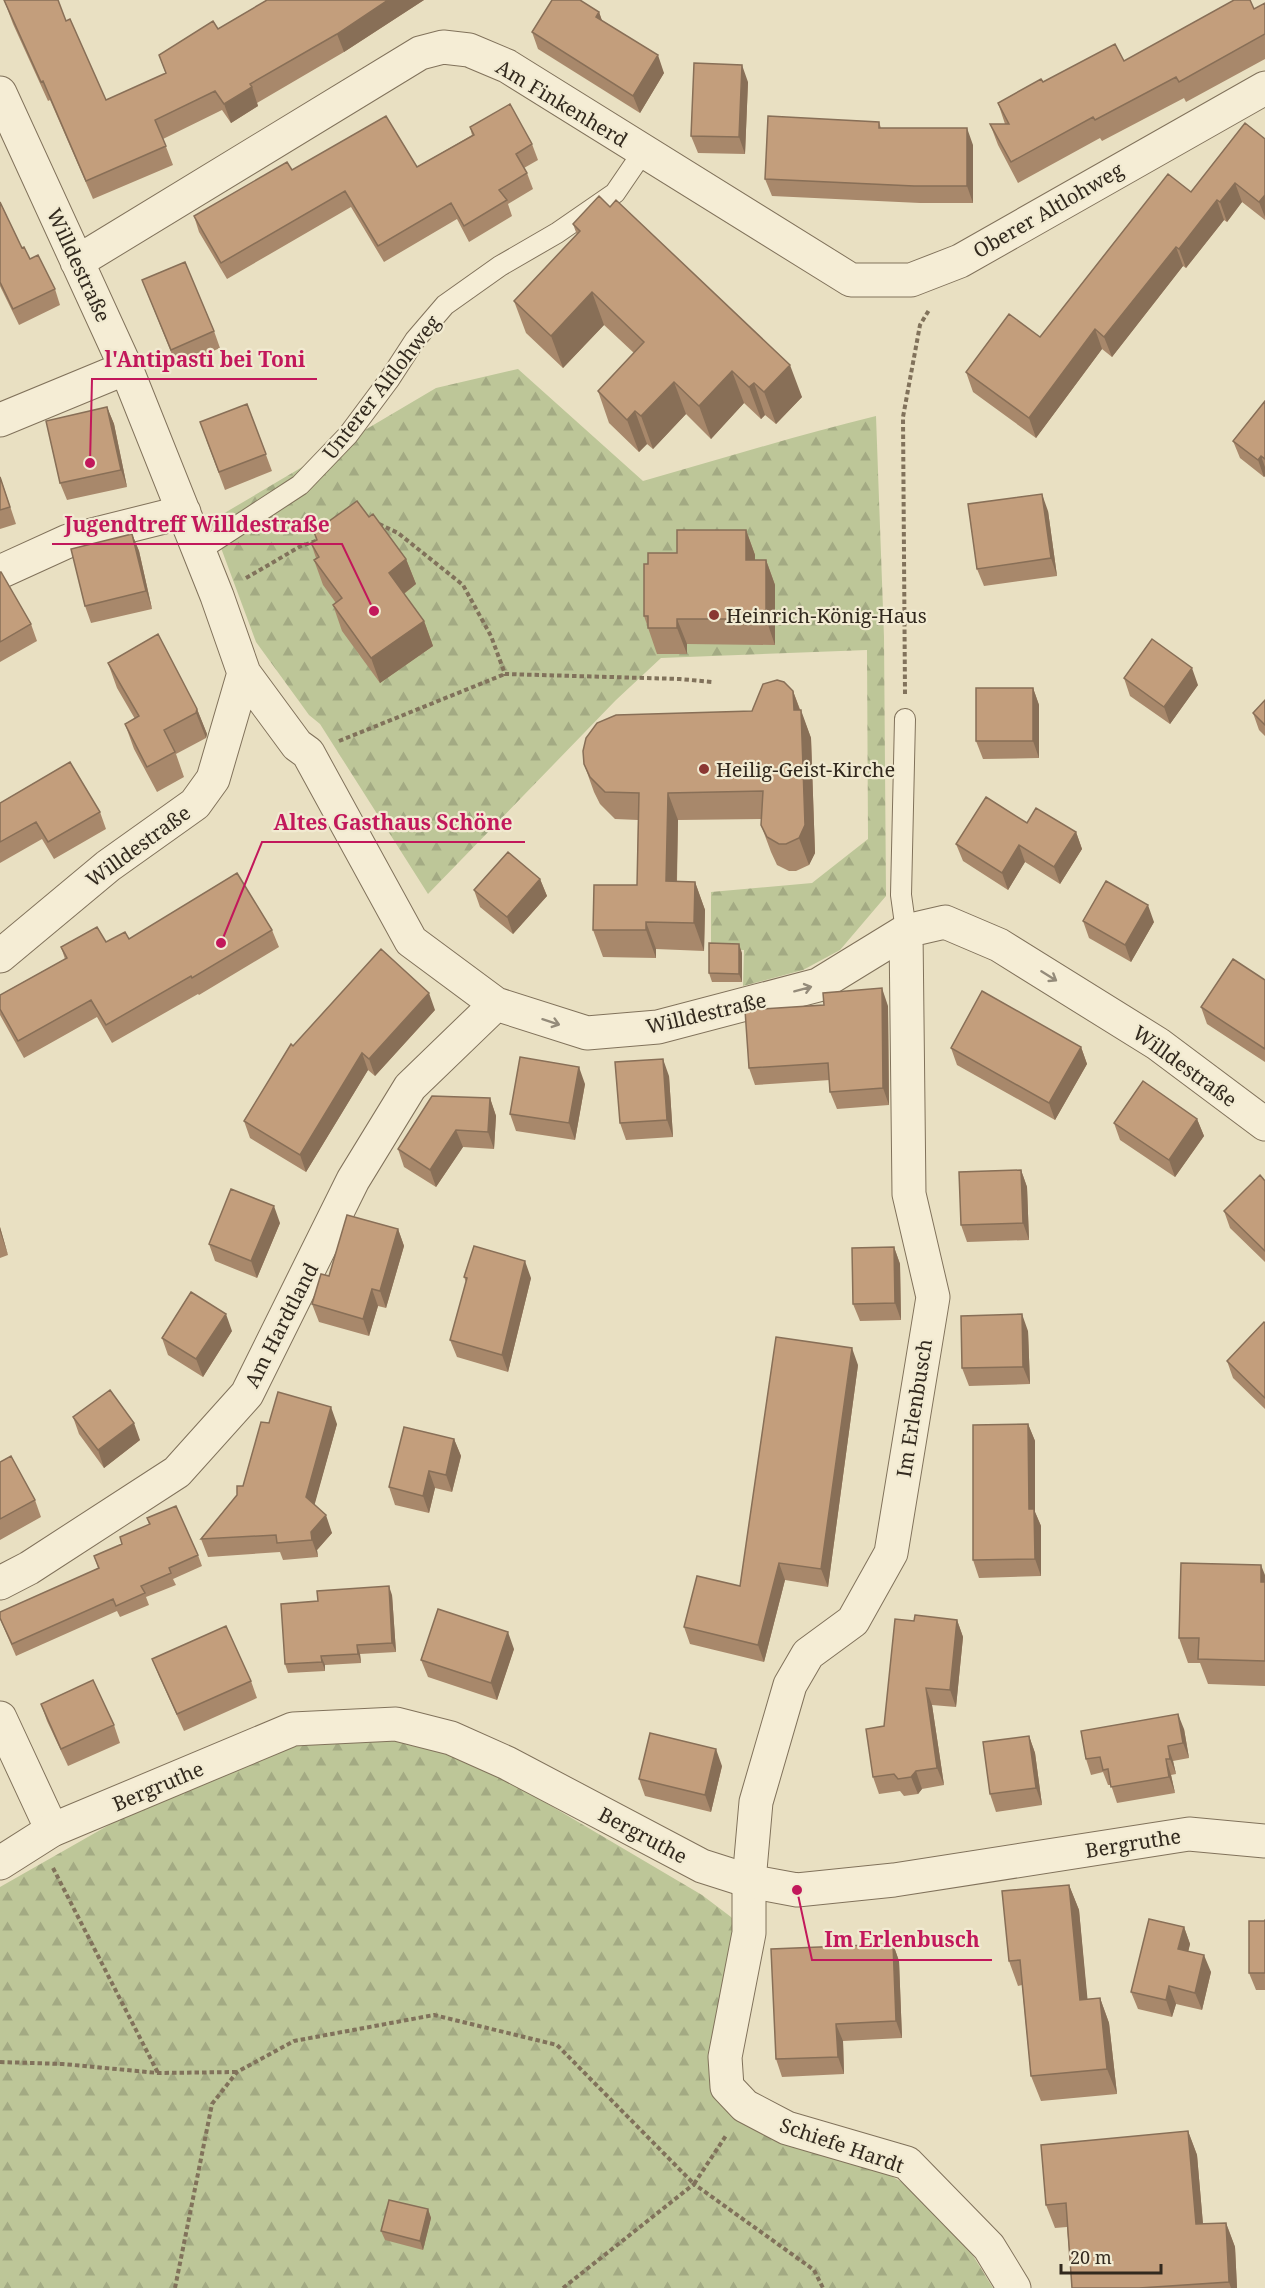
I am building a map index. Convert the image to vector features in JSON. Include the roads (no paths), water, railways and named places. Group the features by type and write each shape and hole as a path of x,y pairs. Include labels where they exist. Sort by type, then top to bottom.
{"street":[{"name":"Am Finkenherd","path":"77,262 420,53 443,47 469,50 507,66 851,280 910,280 960,261"},
{"name":"Oberer Altlohweg","path":"960,261 1265,88"},
{"name":"Willdestraße","path":"0,93 126,368 217,596 244,673 297,745 308,753 411,941 496,1004 588,1033 658,1027 818,985 906,931 945,922 999,945 1158,1044 1265,1125"},
{"path":"0,420 126,368"},
{"path":"0,572 68,541 184,512"},
{"name":"Willdestraße","path":"0,956 108,866 195,804 213,779 244,673"},
{"name":"Im Erlenbusch","path":"749,1881 756,1802 790,1685 808,1654 853,1621 891,1553 933,1298 909,1194 906,931"},
{"name":"Am Hardtland","path":"0,1583 29,1568 177,1472 247,1394 353,1180 410,1088 496,1004"},
{"path":"0,1718 45,1834"},
{"name":"Bergruthe","path":"0,1863 45,1834 293,1729 396,1724 452,1738 507,1763 702,1866 749,1881 797,1890 834,1887 1189,1834 1265,1840"},
{"name":"Schiefe Hardt","path":"749,1881 749,1934 725,2057 727,2087 745,2106 787,2128 907,2163 989,2247 1014,2288"}],"lane":[{"name":"Unterer Altlohweg","path":"199,551 300,485 348,435 389,380 415,340 445,306 500,266 557,232 615,193 643,152"},
{"path":"905,719 901,895 906,931"}],"place":[{"name":"l'Antipasti bei Toni","path":"90,463"},
{"name":"Jugendtreff Willdestraße","path":"374,611"},
{"name":"Heinrich-König-Haus","path":"714,615"},
{"name":"Heilig-Geist-Kirche","path":"704,769"},
{"name":"Altes Gasthaus Schöne","path":"221,943"},
{"name":"Im Erlenbusch","path":"797,1890"}]}
